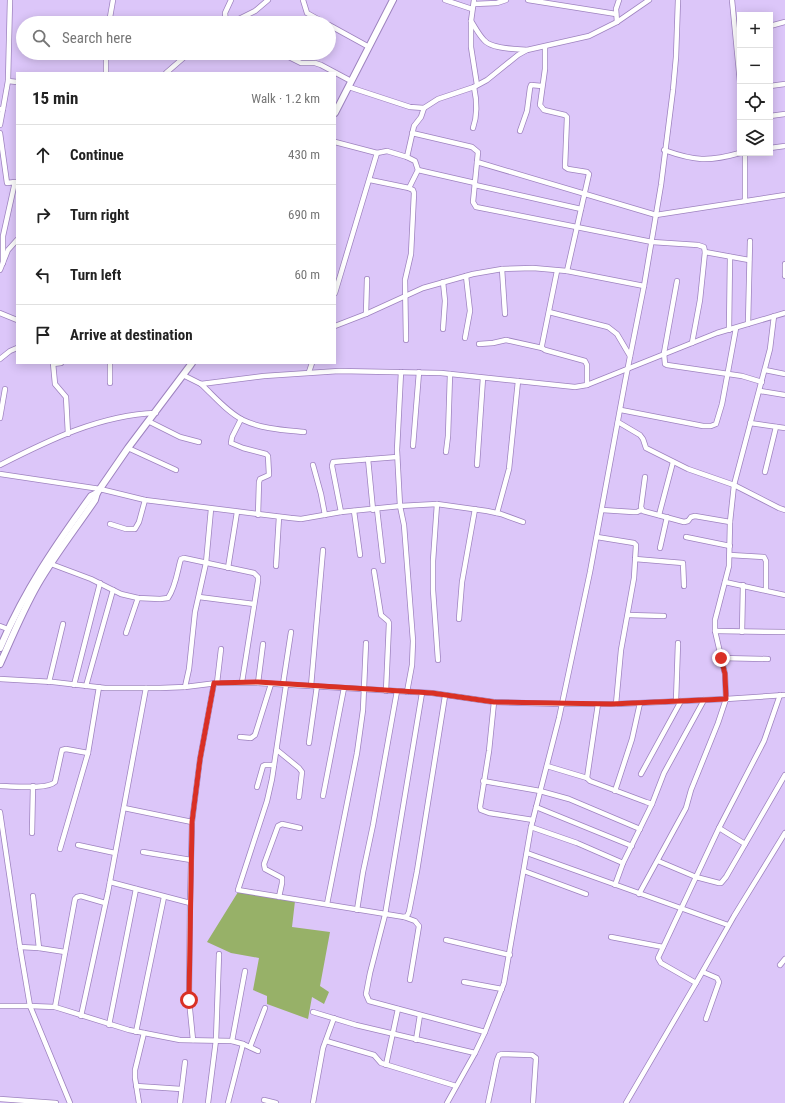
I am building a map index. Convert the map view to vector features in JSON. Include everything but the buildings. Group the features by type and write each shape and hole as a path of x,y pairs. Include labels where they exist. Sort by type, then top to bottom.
{"street":[{"path":"0,125 1,109 8,81 10,0"},
{"path":"111,16 114,0"},
{"path":"225,16 225,13 231,0"},
{"path":"244,16 268,0"},
{"path":"303,0 307,14 311,16"},
{"path":"336,111 393,0"},
{"path":"444,0 472,9"},
{"path":"473,128 477,112 476,86 471,47 472,9 474,2 497,3 506,0"},
{"path":"528,0 616,14"},
{"path":"617,22 616,14 619,0"},
{"path":"471,21 484,41 487,43 500,47 527,50 589,36 617,22 649,0"},
{"path":"447,1103 475,1054 485,1032 502,989 510,955 531,827 562,704 597,537 621,410 627,369 652,242 661,185 676,57 678,0"},
{"path":"732,0 737,28"},
{"path":"773,25 785,22"},
{"path":"336,29 369,47"},
{"path":"545,47 540,100 541,108 565,115 567,117 565,166 568,169 589,173 567,271"},
{"path":"336,75 350,84 410,107 424,108 438,99 476,86 487,80 518,55 527,50"},
{"path":"106,60 106,72"},
{"path":"167,72 181,60"},
{"path":"294,60 301,63 321,65 332,72"},
{"path":"8,81 16,82"},
{"path":"773,86 785,84"},
{"path":"520,131 527,111 531,85 542,86"},
{"path":"407,157 414,126 421,117 424,108"},
{"path":"773,116 785,114"},
{"path":"412,132 472,147 478,152 473,202 476,207 652,242 698,245 704,247 705,252 700,300 692,342"},
{"path":"0,133 7,182"},
{"path":"336,142 377,152 388,152 407,157 415,161 418,170 409,188"},
{"path":"773,148 785,146"},
{"path":"664,150 685,158 708,160 737,154"},
{"path":"336,290 370,180 377,152"},
{"path":"745,156 745,201"},
{"path":"477,162 656,215 785,195"},
{"path":"418,170 581,209"},
{"path":"370,180 409,188 413,190 414,193 411,254 405,280 406,340"},
{"path":"0,184 16,182 3,236 3,263"},
{"path":"0,270 8,250 16,241"},
{"path":"748,324 750,241"},
{"path":"705,252 749,260"},
{"path":"729,330 730,257"},
{"path":"785,264 785,276"},
{"path":"336,326 366,314 422,288 466,276 502,269 533,268 567,271 644,286"},
{"path":"502,269 505,314"},
{"path":"542,348 557,271"},
{"path":"466,276 470,311 466,338"},
{"path":"366,314 367,279"},
{"path":"677,281 664,354 664,361 667,365 742,376 762,382"},
{"path":"442,329 445,301 443,282"},
{"path":"548,312 608,327 617,334 630,356"},
{"path":"0,313 16,320"},
{"path":"201,384 264,376 338,370 450,374 575,387 587,385 692,342 785,313"},
{"path":"639,894 686,808 691,790 726,699 725,674 715,631 714,620 725,582 730,555 730,522 734,485 770,349 774,316"},
{"path":"621,410 703,426 713,425 718,421 736,328"},
{"path":"479,344 493,343 502,340 510,341 542,348 585,361 587,365 587,385"},
{"path":"0,359 16,348"},
{"path":"53,364 56,384 66,397 68,434"},
{"path":"110,364 110,383"},
{"path":"0,664 16,625 38,583 95,500 98,491 128,448 148,421 156,413 191,364"},
{"path":"309,372 312,364"},
{"path":"765,370 785,374"},
{"path":"401,372 397,457 400,506 404,526 413,642 412,665 407,692"},
{"path":"413,446 419,372"},
{"path":"446,452 450,374"},
{"path":"183,375 201,384 226,408 242,419 271,429 304,432"},
{"path":"477,465 484,378"},
{"path":"497,513 509,469 518,382"},
{"path":"0,418 5,389"},
{"path":"760,391 785,395"},
{"path":"0,465 47,441 99,422 136,414 156,413"},
{"path":"242,419 232,437 231,443 266,454 268,456 269,475 260,479 259,482 258,514"},
{"path":"148,421 180,436 199,442"},
{"path":"618,422 640,435 643,438 646,448 688,469 734,485 785,510"},
{"path":"750,424 785,428"},
{"path":"765,472 776,427"},
{"path":"128,448 176,470"},
{"path":"341,512 332,464 336,461 397,457"},
{"path":"368,459 383,561"},
{"path":"659,515 673,462"},
{"path":"313,465 325,515"},
{"path":"0,474 145,500 279,517 301,519 341,512 437,504 497,513 523,522"},
{"path":"641,510 645,477"},
{"path":"0,648 24,597 42,565 91,496 98,491"},
{"path":"110,524 134,530 145,500"},
{"path":"437,504 433,560 433,590 438,660"},
{"path":"185,687 189,669 195,612 206,564 211,509"},
{"path":"460,619 462,582 475,510"},
{"path":"602,510 633,512 641,510 684,522 695,516 730,522"},
{"path":"354,511 360,555"},
{"path":"228,568 237,512"},
{"path":"276,566 279,517"},
{"path":"660,548 667,517"},
{"path":"597,537 634,542 636,545 634,578 621,650 616,704"},
{"path":"686,537 730,546"},
{"path":"311,686 323,550"},
{"path":"730,555 764,557 766,561 766,590"},
{"path":"51,564 91,578 122,594 138,598 168,598 173,588 181,559 184,558 257,575 258,581 242,682"},
{"path":"635,559 683,563 684,586"},
{"path":"374,571 381,615 389,623 386,691"},
{"path":"725,582 785,595"},
{"path":"74,684 100,583"},
{"path":"742,632 743,585"},
{"path":"86,686 113,590"},
{"path":"199,597 254,604"},
{"path":"126,633 138,598"},
{"path":"628,615 664,616"},
{"path":"49,682 63,624"},
{"path":"0,626 8,629"},
{"path":"715,631 785,632"},
{"path":"291,632 277,750 267,801 238,890 404,917 415,922 419,926 410,980"},
{"path":"327,904 357,753 363,710 366,642"},
{"path":"641,774 678,701 678,643"},
{"path":"258,682 263,644"},
{"path":"193,1040 189,1000 192,822 200,759 221,649"},
{"path":"721,658 768,659"},
{"path":"0,679 99,687 146,688 185,687 215,683 258,682 422,693 494,702 562,704 616,704 782,695 764,741 719,828 658,958 658,960 696,983"},
{"path":"240,737 251,738 255,735 271,684"},
{"path":"309,743 317,686"},
{"path":"60,849 88,753 99,687"},
{"path":"81,1016 110,882 146,688"},
{"path":"323,796 344,688"},
{"path":"357,910 397,691"},
{"path":"422,693 385,915 366,994 369,1001 485,1032"},
{"path":"404,917 407,916 409,912 417,871 445,696"},
{"path":"615,885 652,804 664,773 704,700"},
{"path":"494,702 489,751 480,802 481,810 489,813 533,820"},
{"path":"616,791 632,739 640,703"},
{"path":"587,778 598,704"},
{"path":"0,786 33,786 54,784 62,750 66,749 88,753"},
{"path":"277,750 302,772 299,797"},
{"path":"257,787 263,766 274,766"},
{"path":"547,766 587,778 590,781 652,804"},
{"path":"658,861 696,878 721,883 726,878 785,775"},
{"path":"483,781 540,791 569,799 640,829"},
{"path":"32,832 33,786"},
{"path":"124,808 192,822"},
{"path":"536,808 632,846"},
{"path":"0,812 30,1006 70,1103"},
{"path":"279,896 282,878 265,870 264,864 278,826 282,824 300,828"},
{"path":"531,827 577,843 624,863"},
{"path":"719,828 745,844"},
{"path":"626,1103 703,972 728,926 785,833"},
{"path":"78,845 115,853"},
{"path":"143,852 191,860"},
{"path":"527,853 728,926"},
{"path":"524,871 586,894"},
{"path":"110,882 190,903"},
{"path":"109,1025 136,889"},
{"path":"33,896 39,948"},
{"path":"55,1007 77,897 81,896 105,903"},
{"path":"136,1032 164,896"},
{"path":"611,937 663,947"},
{"path":"446,940 510,955"},
{"path":"20,947 65,952"},
{"path":"208,1103 216,1040 219,954"},
{"path":"780,965 785,959"},
{"path":"232,1041 245,971"},
{"path":"703,972 717,978 719,982 706,1019"},
{"path":"464,982 502,989"},
{"path":"0,1006 55,1007 109,1025 136,1032 180,1040 232,1041 258,1051"},
{"path":"250,1047 264,1008"},
{"path":"386,1065 398,1009"},
{"path":"313,1012 392,1034 475,1054"},
{"path":"416,1040 420,1015"},
{"path":"313,1103 322,1055 334,1018"},
{"path":"139,1103 135,1070 144,1033"},
{"path":"326,1041 374,1055 378,1062 386,1065 456,1086"},
{"path":"228,1103 243,1044"},
{"path":"488,1103 497,1060 499,1055 502,1054 532,1056 536,1058 533,1103"},
{"path":"180,1103 185,1062"},
{"path":"136,1086 181,1089"},
{"path":"264,1100 276,1103"},
{"path":"1,1101 56,1103"}],"shaded area":[{"path":"238,892 295,901 292,927 330,932 320,986 329,992 324,1004 312,997 308,1019 267,1004 267,996 253,990 259,958 231,953 207,942"}],"route":[{"path":"189,1000 192,822 200,759 214,683 258,682 286,685 432,693 494,702 611,704 726,699 725,674 721,658"}]}
